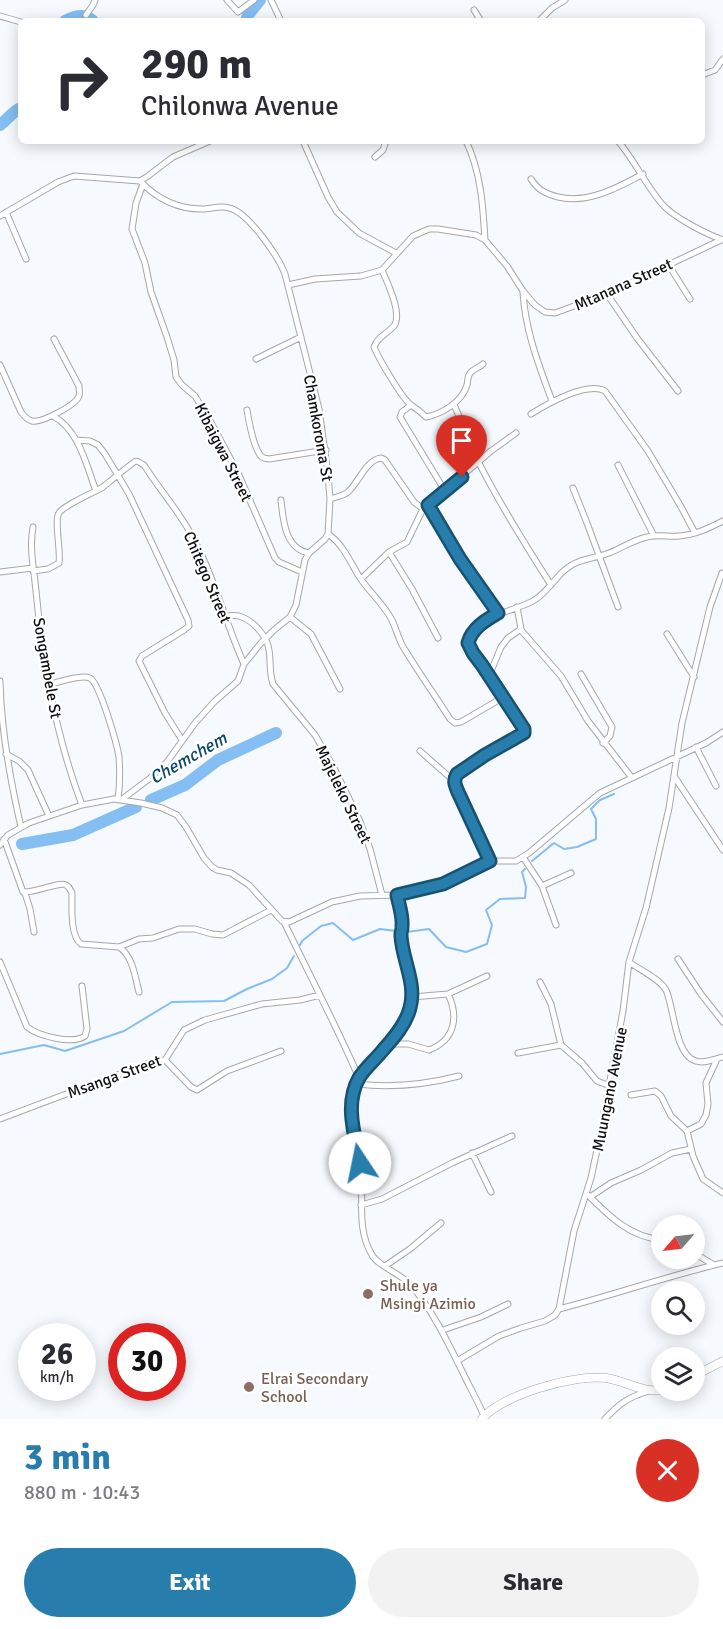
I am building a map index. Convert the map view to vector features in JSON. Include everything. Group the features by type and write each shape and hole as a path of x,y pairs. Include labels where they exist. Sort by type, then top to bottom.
{"street":[{"path":"86,15 95,0"},
{"path":"228,0 239,12 254,0"},
{"path":"271,0 280,18"},
{"path":"548,0 552,8"},
{"path":"542,18 565,0"},
{"path":"474,10 479,18"},
{"path":"0,16 18,21"},
{"path":"705,74 715,70 723,59"},
{"path":"0,216 58,182 74,176 141,182 173,157 203,144"},
{"path":"304,144 337,212 359,232 396,253"},
{"path":"375,158 383,150 385,144"},
{"path":"467,144 478,174 482,195 485,240"},
{"path":"621,144 668,210 722,240"},
{"path":"531,179 544,192 576,199 615,188 642,174"},
{"name":"Chamkoroma St","path":"141,182 174,205 198,208 223,206 235,209 278,258 288,285 319,409 326,450 330,499 328,534"},
{"name":"Kibaigwa Street","path":"141,182 132,229 145,263 151,292 171,351 176,377 195,396 208,417 238,473 275,558 302,572"},
{"path":"6,212 26,259"},
{"path":"288,285 315,279 360,276 382,270 413,236 429,229 476,235 485,240"},
{"name":"Mtanana Street","path":"485,240 507,266 523,291 539,309 549,313 566,310 607,294 722,240"},
{"path":"668,264 690,299"},
{"path":"382,270 396,306 397,318 393,327 376,342 375,348 411,405 426,417 454,405 462,395 471,371 483,364"},
{"path":"523,291 530,336 552,401"},
{"path":"607,294 678,391"},
{"path":"256,359 301,337"},
{"path":"0,365 25,418 38,421 52,416 77,399 80,394 79,386 54,339"},
{"path":"531,414 567,395 595,388 605,391 648,451 695,533"},
{"path":"411,405 402,412 400,417 445,491"},
{"path":"454,405 478,462 525,545 551,585"},
{"path":"247,410 259,454 263,458 326,450"},
{"path":"52,416 61,420 76,440 96,491"},
{"path":"361,579 389,552 407,542 425,507 516,433"},
{"path":"76,440 90,441 98,445 105,454 153,543 189,623 184,630 142,656 139,661 165,713 182,740"},
{"path":"330,499 344,495 350,490 372,461 381,458 385,460 414,502 425,507 498,613"},
{"name":"Chitego Street","path":"33,569 48,569 59,563 57,519 60,512 96,491 134,462 138,462 144,465 192,535 244,664"},
{"path":"618,465 654,536"},
{"path":"573,488 618,607"},
{"path":"281,500 283,517 290,539 298,550 309,553"},
{"path":"454,781 457,774 474,762 524,733 524,729 473,653 468,641 485,620 538,598 564,570 571,566 638,540 654,536 677,537 695,533 723,521"},
{"name":"Songambele St","path":"33,527 30,542 48,685 67,761 82,805"},
{"path":"120,800 155,774 215,701 235,685 240,678 244,664 265,638 290,617 296,605 305,560 328,534 346,552 361,579 391,618 400,641 450,719 455,723 461,722 502,698"},
{"path":"389,552 438,638"},
{"path":"0,572 33,569"},
{"name":"Muungano Avenue","path":"559,1309 574,1231 588,1196 596,1159 623,1011 629,962 646,908 661,844 672,794 682,723 710,607 722,573"},
{"path":"715,593 723,588"},
{"path":"517,607 520,629 561,676 588,722 632,778"},
{"path":"224,616 241,616 254,625 265,638"},
{"path":"290,617 311,634 340,688"},
{"path":"489,676 501,647 520,629"},
{"path":"667,634 694,677"},
{"name":"Majeleko Street","path":"265,638 273,684 315,735 334,768 359,819 370,849 382,895"},
{"path":"581,674 613,730 603,743"},
{"path":"48,685 83,676 92,679 96,684 102,697 118,755 120,800"},
{"path":"0,681 6,754 21,827"},
{"path":"284,922 292,921 332,902 360,896 397,895 443,884 490,861 510,862 524,857 600,793 723,732"},
{"path":"696,747 716,786"},
{"path":"420,751 454,781 490,861"},
{"path":"6,754 19,761 28,770 49,816"},
{"path":"674,776 723,850"},
{"path":"34,932 25,893 2,842 21,827 82,805 105,800 141,802 162,808 177,815 212,867 239,877 284,922 335,1024 358,1081"},
{"path":"524,857 542,886 556,925"},
{"path":"542,886 571,873"},
{"path":"25,893 43,890 57,884 66,885 72,893 74,934 76,940 85,945 119,947 139,939 157,937 179,929 195,929 224,935 271,910"},
{"path":"397,895 402,926 401,934 409,969 411,1006 407,1017 389,1044 358,1081 352,1104 352,1121 361,1176 363,1228 372,1257 413,1287 442,1330 483,1418 507,1401 547,1386 580,1378 604,1378 649,1391"},
{"path":"119,947 128,957 139,992"},
{"path":"678,959 723,1022"},
{"path":"0,962 27,1027 42,1034 69,1040 85,1036 87,1029 82,986"},
{"path":"629,962 665,988 678,1038 689,1058 699,1062 720,1058"},
{"path":"412,997 448,994 487,976"},
{"path":"540,982 551,1004 561,1045 582,1063 597,1081 610,1086"},
{"name":"Msanga Street","path":"0,1119 147,1063 165,1060 184,1030 204,1020 262,1004 300,1000 320,994"},
{"path":"389,1044 408,1044 429,1050 442,1044 450,1034 454,1016 448,994"},
{"path":"518,1053 561,1045"},
{"path":"165,1060 191,1087 197,1090 227,1071 282,1051"},
{"path":"687,1131 701,1124 706,1115 708,1104 706,1082 720,1058"},
{"path":"358,1081 387,1087 459,1076"},
{"path":"632,1095 658,1092 671,1116 687,1131 691,1149 703,1179 723,1193"},
{"path":"361,1205 382,1199 512,1136"},
{"path":"651,1239 644,1238 627,1229 588,1196 672,1153 691,1149"},
{"path":"472,1154 490,1192"},
{"path":"385,1266 441,1223"},
{"path":"705,1260 714,1265"},
{"path":"457,1361 500,1336 545,1321 559,1309 723,1263"},
{"path":"442,1330 482,1317 508,1304"},
{"path":"705,1370 723,1361"},
{"path":"604,1419 630,1397 649,1391"}],"waterway":[{"path":"247,18 260,0"},
{"path":"72,18 79,16 90,18"},
{"path":"0,125 18,110"},
{"name":"Chemchem","path":"151,800 185,785 218,760 276,733"},
{"path":"532,861 554,843 564,849 577,847 596,839 596,819 591,809 600,800 614,794"},
{"path":"22,844 73,835 136,807"},
{"path":"407,932 429,929 446,947 466,952 487,944 492,925 486,910 500,899 525,898 526,887 522,872 525,869"},
{"path":"300,945 321,926 333,923 353,940 380,929 396,931"},
{"path":"0,1054 44,1045 65,1051 124,1031 172,1002 224,1001 272,979 287,968 294,956"}],"place":[{"name":"Shule ya Msingi Azimio","path":"368,1294"},
{"name":"Elrai Secondary School","path":"249,1387"}],"route":[{"path":"360,1163 352,1121 354,1090 359,1078 397,1033 411,1006 409,969 402,942 397,895 443,884 490,861 454,781 457,774 524,733 524,729 468,643 471,635 481,624 498,613 480,590 428,505 462,477"}]}
